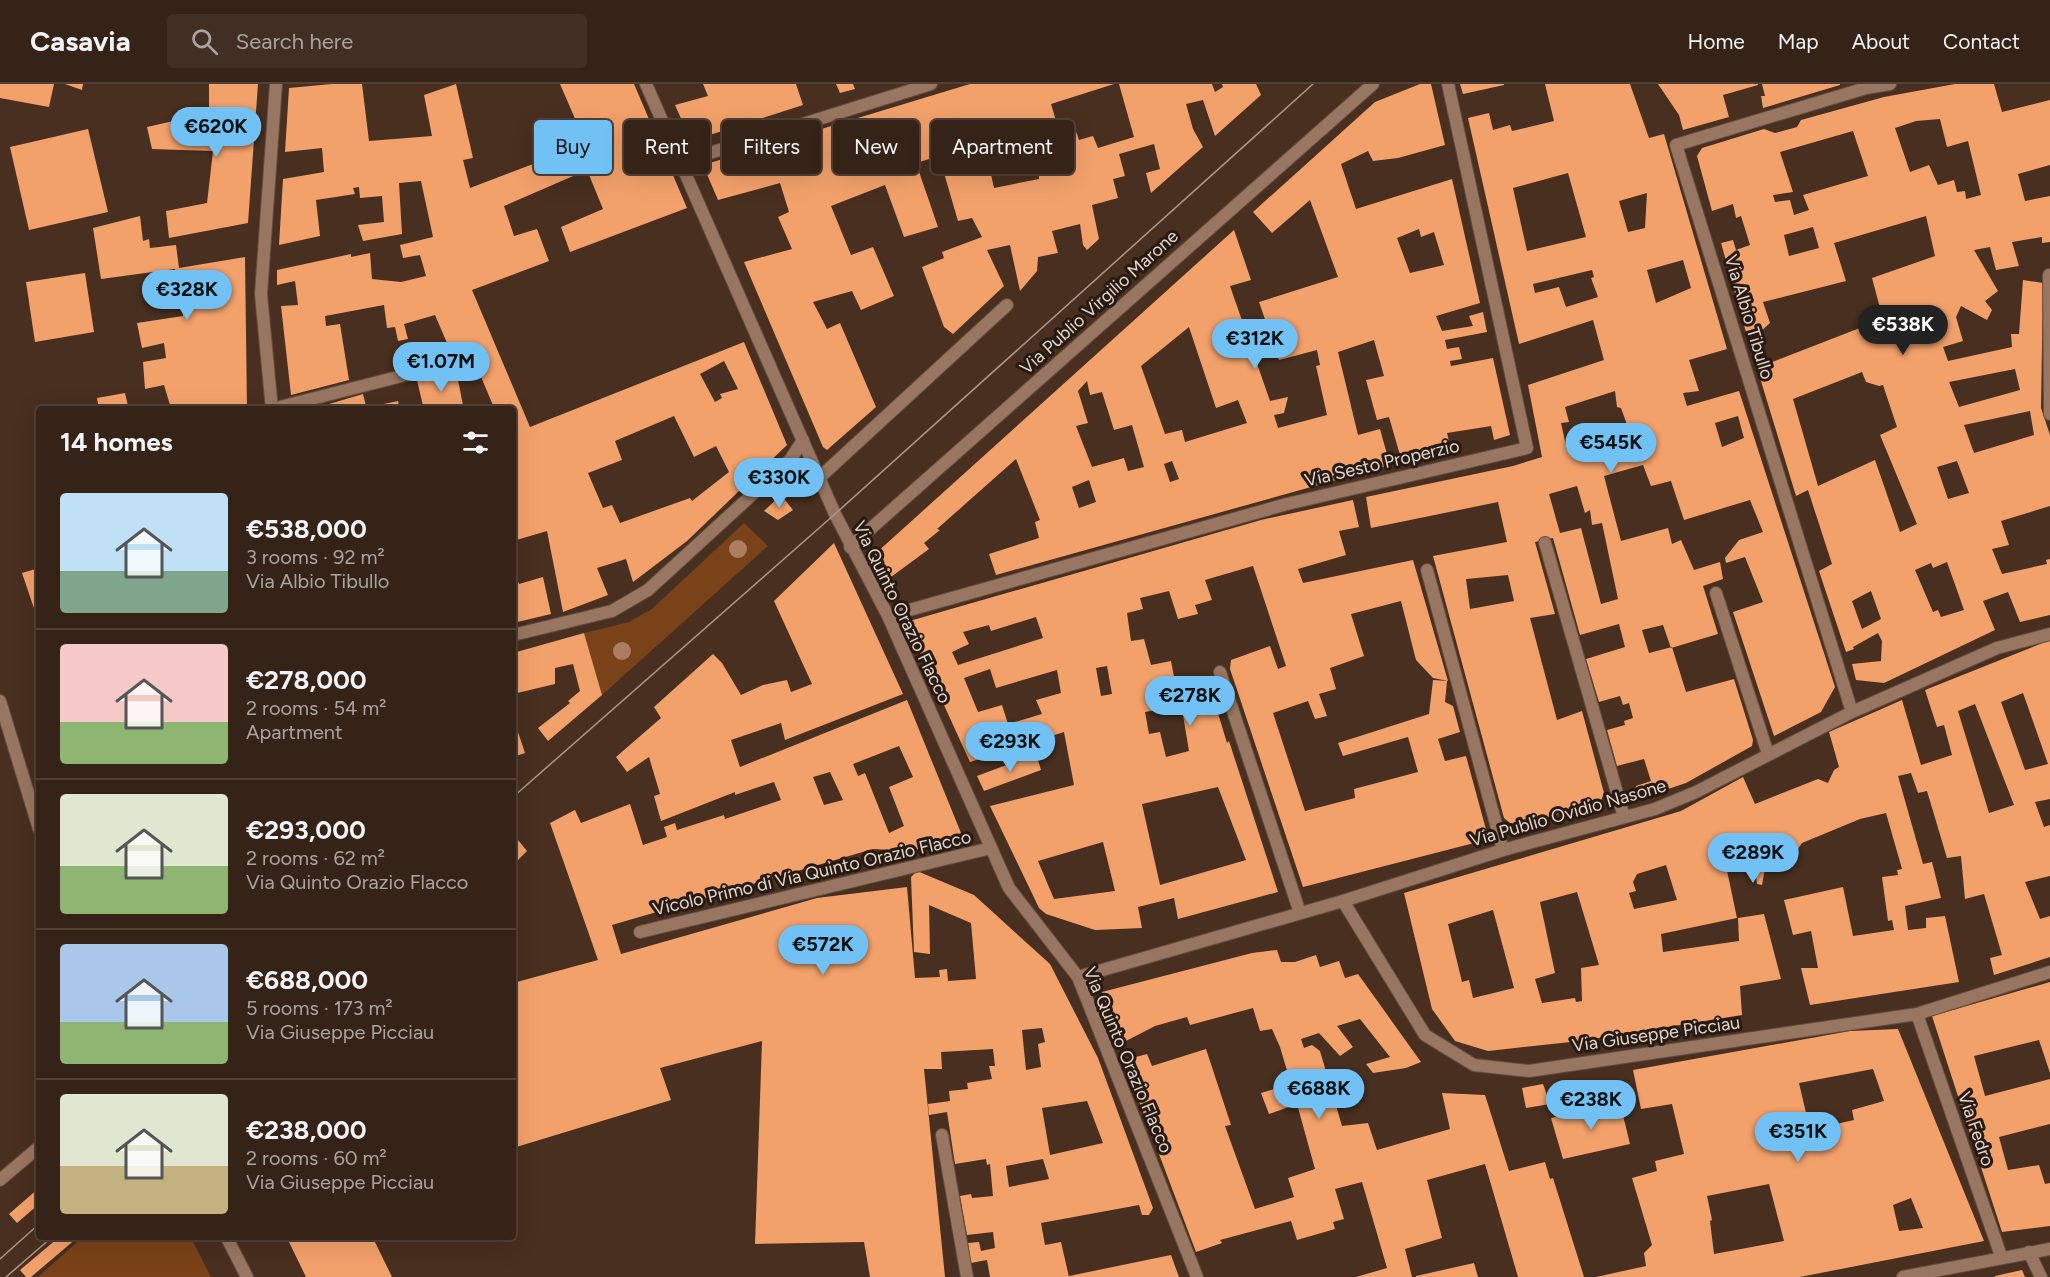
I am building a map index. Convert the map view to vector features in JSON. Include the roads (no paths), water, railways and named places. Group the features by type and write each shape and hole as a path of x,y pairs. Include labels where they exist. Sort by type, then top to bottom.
{"street":[{"path":"272,406 261,294 276,84"},
{"name":"Via Quinto Orazio Flacco","path":"646,84 662,120"},
{"path":"710,153 931,84"},
{"name":"Via Publio Virgilio Marone","path":"850,547 1372,84"},
{"name":"Via Sesto Properzio","path":"888,616 1287,504 1527,448 1448,84"},
{"name":"Via Albio Tibullo","path":"1852,712 1677,145 1866,88 1890,84"},
{"name":"Via Quinto Orazio Flacco","path":"686,174 850,547 888,616 1009,888 1078,977 1197,1277"},
{"path":"2049,275 2050,414"},
{"path":"819,478 1007,305"},
{"path":"284,406 433,368"},
{"path":"516,634 612,611 648,590 790,460 803,440"},
{"path":"1545,543 1624,817"},
{"path":"1427,570 1503,850"},
{"path":"1716,593 1768,754"},
{"name":"Via Publio Ovidio Nasone","path":"1078,977 1343,901 1503,850 1655,809 1696,792 1852,712 1997,648 2050,634"},
{"path":"1220,672 1300,913"},
{"path":"0,701 36,819"},
{"name":"Vicolo Primo di Via Quinto Orazio Flacco","path":"640,932 991,848"},
{"name":"Via Giuseppe Picciau","path":"1343,901 1425,1035 1474,1065 1529,1071 1917,1014 2050,972"},
{"name":"Via Fedro","path":"1917,1014 2001,1256"},
{"path":"942,1135 968,1277"},
{"path":"0,1180 36,1150"},
{"path":"228,1240 247,1277"},
{"path":"1903,1277 2001,1256 2050,1249"},
{"path":"2029,1252 2040,1277"}],"tram line":[{"path":"516,794 835,514 1313,84"},
{"path":"0,1259 36,1227"},
{"path":"6,1277 49,1240"}]}
